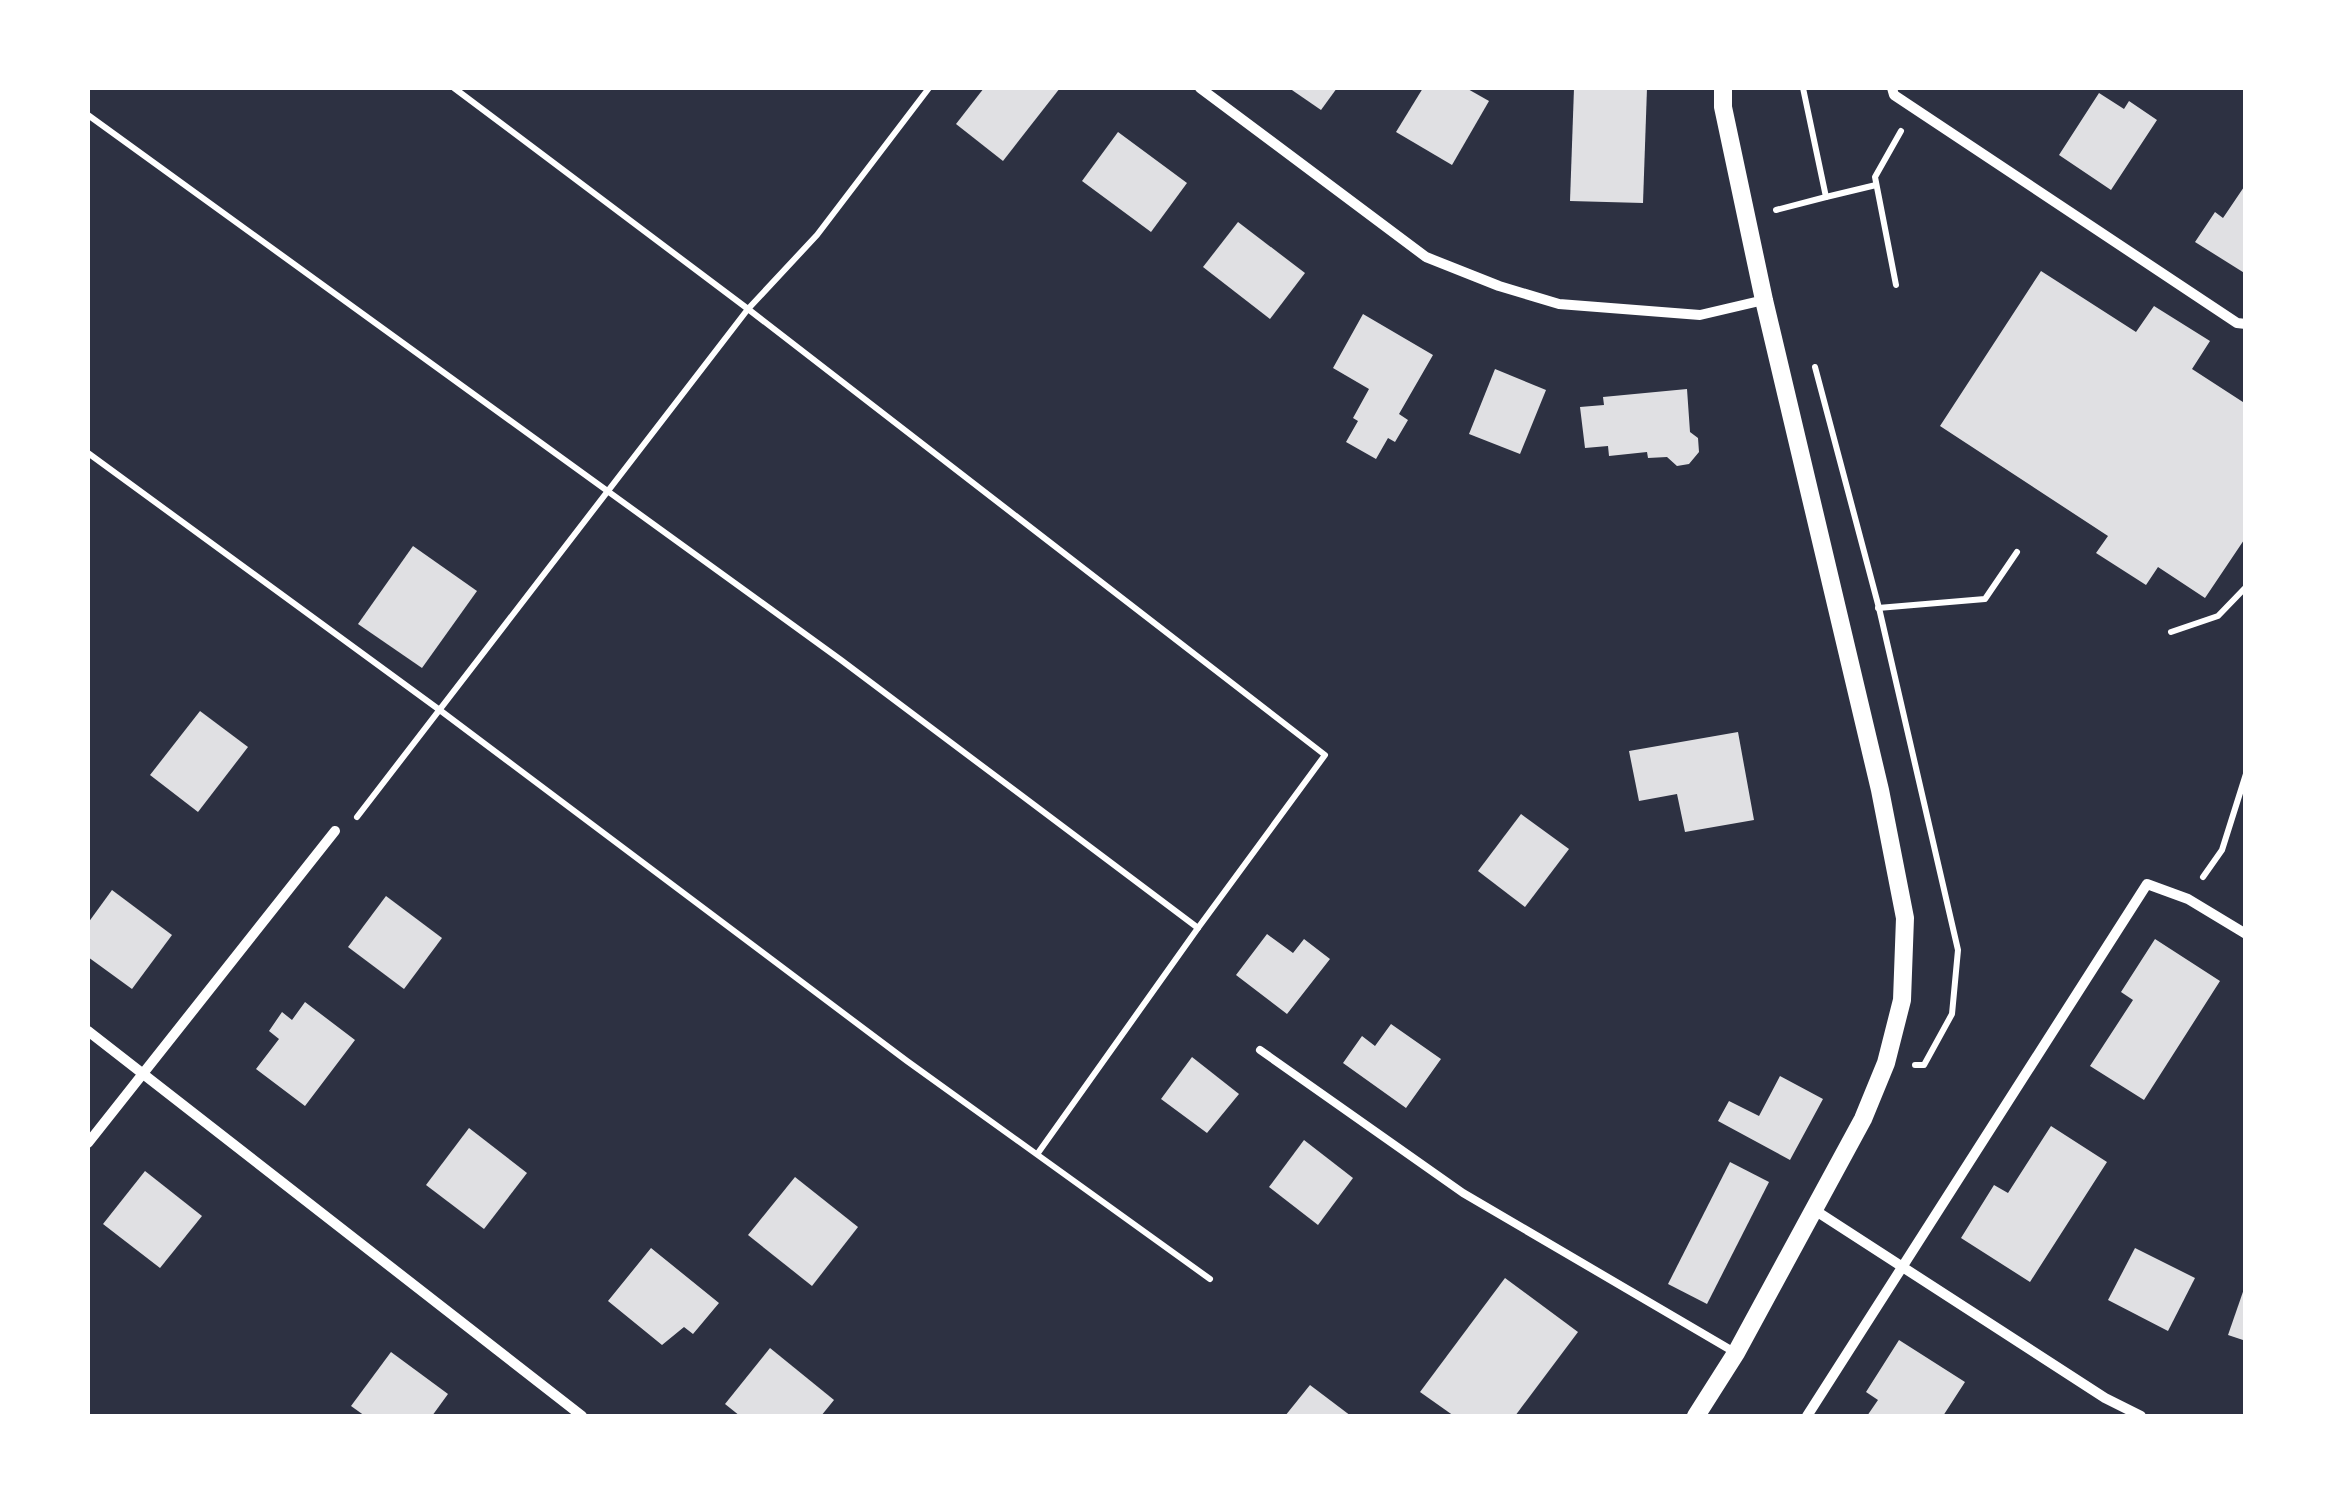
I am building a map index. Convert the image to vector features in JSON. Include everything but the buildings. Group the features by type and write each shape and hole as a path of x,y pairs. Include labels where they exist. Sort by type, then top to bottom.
{"street":[{"path":"1200,88 1426,258 1499,286 1559,304 1700,315 1764,300"},
{"path":"1696,1416 1736,1353 1863,1118 1886,1063 1902,1000 1905,918 1880,790 1764,300 1723,107 1723,88"},
{"path":"1892,88 1894,95 2237,323 2246,324"},
{"path":"88,1143 335,831"},
{"path":"1807,1416 2147,884 2188,898 2241,932 2246,916"},
{"path":"88,1030 582,1416"},
{"path":"1814,1209 2104,1398 2141,1416"}],"lane":[{"path":"1260,1050 1462,1193 1736,1353"}],"path":[{"path":"454,88 748,309 1325,755 1038,1153"},
{"path":"335,831 360,814 748,309 817,235 929,88"},
{"path":"1803,88 1826,197"},
{"path":"88,115 841,660 1198,928"},
{"path":"1896,285 1875,177 1898,136"},
{"path":"1774,211 1876,185"},
{"path":"88,452 907,1061 1210,1279"},
{"path":"1837,609 1985,599 2018,552"},
{"path":"2171,632 2218,616 2246,587"},
{"path":"2188,898 2222,850 2246,774"}]}
